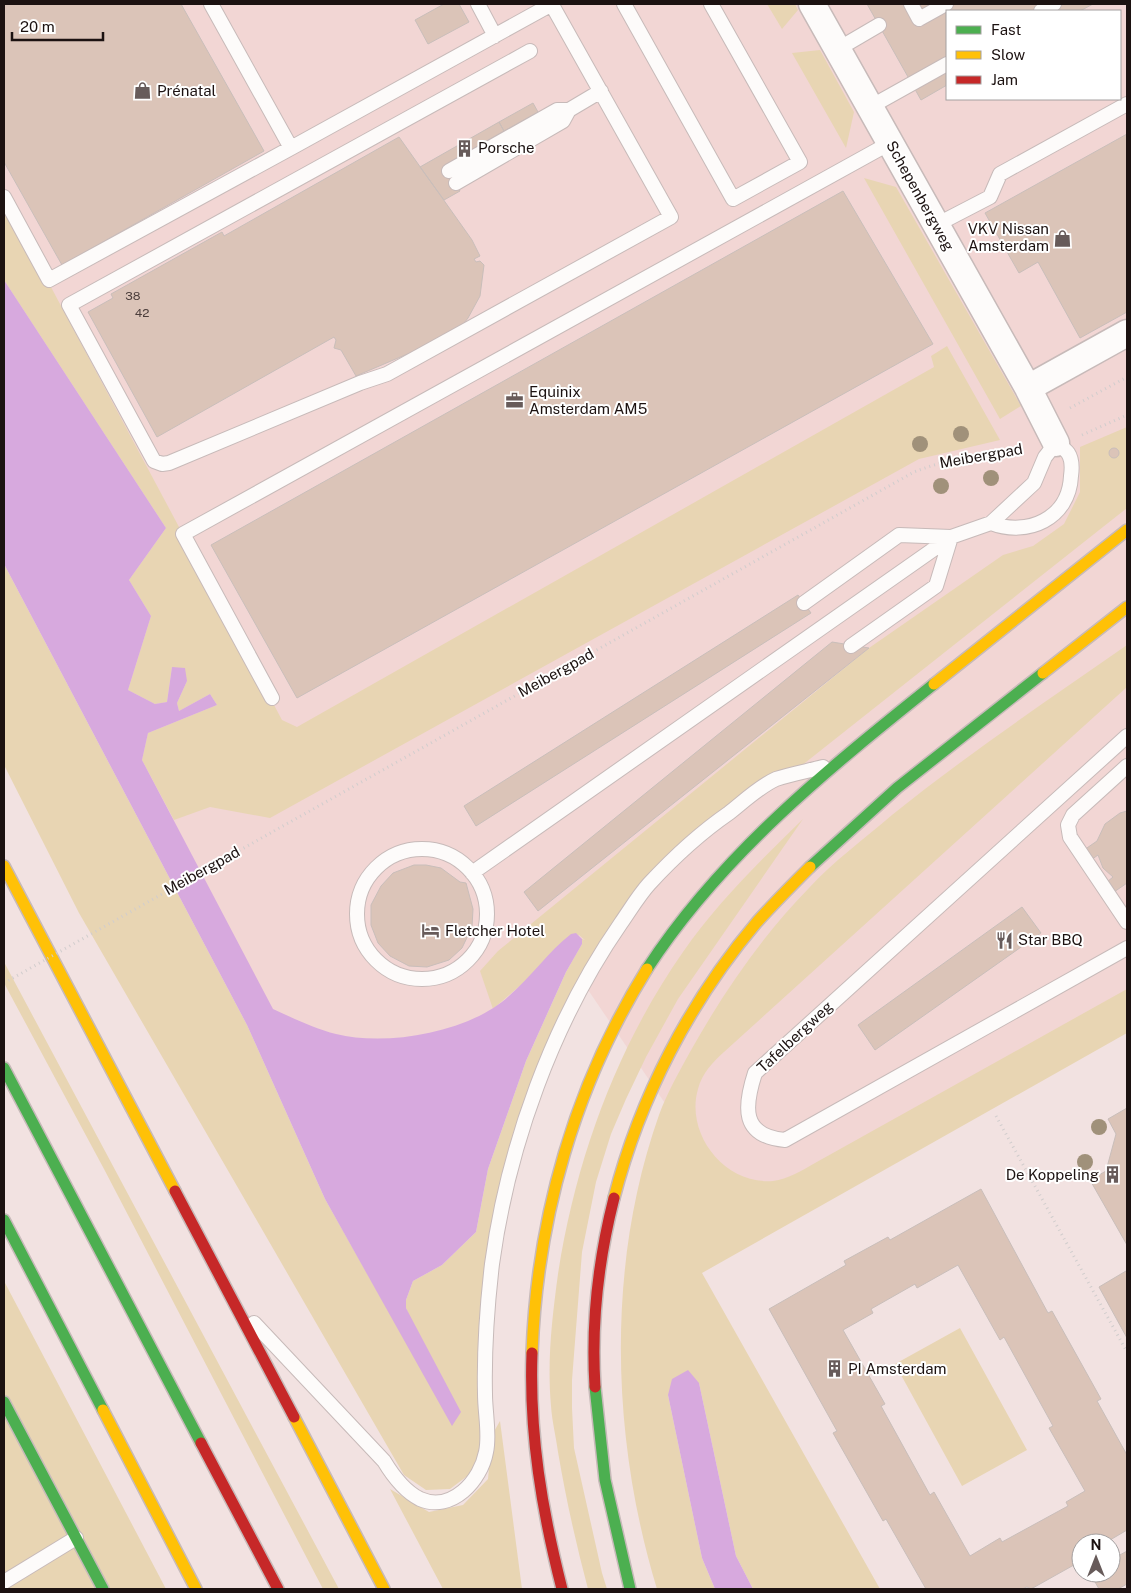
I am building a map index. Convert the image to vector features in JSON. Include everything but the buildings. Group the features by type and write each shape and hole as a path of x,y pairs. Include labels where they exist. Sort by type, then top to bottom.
{"highway":[{"path":"562,1589 545,1519 534,1438 531,1397 532,1325 539,1256 575,1118 607,1041 634,991 679,926 737,857 834,765 1127,530"},
{"path":"630,1589 608,1505 599,1444 594,1331 596,1298 606,1229 629,1142 662,1067 724,962 768,909 818,859 865,815 1127,607"},
{"path":"4,866 384,1589"},
{"path":"4,1068 278,1589"},
{"path":"4,1220 196,1589"},
{"path":"4,1402 103,1589"}],"street":[{"name":"Schepenbergweg","path":"812,4 1028,388 1051,433"},
{"path":"1028,388 1127,333"}],"lane":[{"path":"211,4 291,148"},
{"path":"478,4 496,36"},
{"path":"4,197 49,280 552,4 670,217 387,374 360,383 169,463 162,464 154,461 69,305 530,51"},
{"path":"624,4 733,199 800,162 711,4"},
{"path":"911,4 920,19 946,4"},
{"path":"1043,10 1054,4"},
{"path":"838,49 879,25"},
{"path":"870,107 946,65"},
{"path":"452,177 557,110 569,110 601,92"},
{"path":"936,225 990,197 1000,174 1127,104"},
{"path":"272,698 183,534 890,143"},
{"path":"991,523 1002,527 1025,528 1046,520 1059,509 1068,492 1072,466 1069,454 1051,433"},
{"path":"472,873 951,536 991,523 1034,483 1045,457 1051,433"},
{"path":"804,603 899,536 951,536"},
{"path":"851,646 936,586 951,536"},
{"name":"Tafelbergweg","path":"1127,736 755,1073 746,1108 751,1122 769,1138 786,1140 1127,948"},
{"path":"234,1302 384,1461 407,1490 422,1500 439,1501 456,1497 470,1486 480,1473 487,1450 485,1341 492,1265 502,1202 524,1126 552,1046 598,957 648,885 705,830 774,780 834,765"},
{"path":"1127,766 1073,815 1068,831 1070,837 1127,922"},
{"path":"411,850 434,850 455,858 472,873 483,893 487,915 483,937 472,957 454,971 440,976 410,978 388,970 371,956 360,936 356,914 361,891 372,872 390,858 411,850"},
{"path":"4,1582 76,1538"}],"path":[{"path":"1051,433 1127,377"},
{"name":"Meibergpad","path":"4,983 914,472 940,462 1051,433 1127,416"},
{"path":"996,1116 1127,1352"}],"shaded area":[{"path":"4,4 1127,4 1127,1005 753,1197 675,1118 563,953 507,1013 394,1052 276,1023 4,500"},
{"path":"767,4 795,4 798,10 782,29"},
{"path":"820,50 854,112 846,148 792,53"},
{"path":"864,178 896,187 1021,406 1000,419"},
{"path":"4,199 282,720 297,727 934,367 931,356 947,346 1000,440 919,459 270,818 210,807 174,820 142,760 148,733 217,705 210,694 179,711 177,703 187,681 172,667 167,702 155,704 128,690 151,616 129,580 166,528 4,280"},
{"path":"4,280 166,528 129,580 151,616 128,690 155,704 167,702 172,667 185,668 187,681 177,703 179,711 210,694 217,705 148,733 142,760 273,1009 320,1029 356,1038 379,1039 427,1033 473,1019 492,1009 517,989 571,934 576,933 582,939 582,944 566,972 526,1061 488,1169 476,1232 442,1265 413,1281 406,1300 406,1308 461,1412 452,1426 325,1199 247,1025 4,564"},
{"path":"1127,427 1127,508 796,770 683,841 597,952 495,1211 481,1409 480,1456 470,1474 450,1489 426,1490 404,1475 79,913 4,765 4,564 247,1025 325,1199 453,1425 406,1308 406,1300 413,1281 442,1265 476,1232 488,1169 526,1061 566,972 582,944 582,939 585,940 579,935 493,1009 480,971 498,951 869,648 1003,555 1033,546 1064,524 1080,492 1080,447"},
{"path":"1127,645 1127,687 720,1056 705,1073 698,1089 695,1106 697,1122 703,1138 712,1153 724,1165 739,1174 755,1180 779,1180 805,1169 1127,989 1127,1033 702,1273 880,1589 753,1589 736,1556 699,1383 668,1395 702,1558 715,1589 657,1589 642,1531 630,1472 623,1412 621,1352 623,1291 630,1231 642,1172 659,1115 669,1091 703,1030 744,966 792,906 819,878 892,815 950,770"},
{"path":"803,819 678,999 646,1057 626,1099 611,1134 596,1182 582,1252 572,1380 574,1448 607,1589 588,1589 564,1487 552,1417 550,1389 551,1340 558,1274 576,1189 602,1106 638,1027 659,989 683,952 710,916"},
{"path":"4,962 339,1589 323,1589 104,1169 4,983"},
{"path":"4,1281 166,1589 4,1589"},
{"path":"960,1328 1027,1450 962,1486 895,1364"},
{"path":"688,1370 699,1383 736,1556 753,1589 715,1589 702,1558 668,1395 672,1379"},
{"path":"500,1421 522,1589 443,1589 390,1489 429,1512 463,1505 488,1479 492,1435"}],"traffic: fast":[{"path":"810,867 897,788 1043,673"},
{"path":"647,969 676,927 708,888 779,815 855,748 934,684"},
{"path":"4,1068 201,1443"},
{"path":"4,1220 103,1410"},
{"path":"595,1387 605,1480 630,1589"},
{"path":"4,1402 103,1589"}],"traffic: slow":[{"path":"934,684 1127,530"},
{"path":"1043,673 1127,607"},
{"path":"4,866 175,1191"},
{"path":"614,1198 638,1123 653,1087 689,1017 710,984 757,922 810,867"},
{"path":"532,1353 535,1302 542,1252 564,1154 580,1106 599,1059 647,969"},
{"path":"103,1410 196,1589"},
{"path":"294,1417 384,1589"}],"traffic: jam":[{"path":"175,1191 294,1417"},
{"path":"595,1387 594,1339 597,1292 608,1222 614,1198"},
{"path":"532,1353 533,1413 538,1472 548,1531 562,1589"},
{"path":"201,1443 278,1589"}],"place":[{"name":"Prénatal","path":"143,91"},
{"name":"Porsche","path":"464,148"},
{"name":"VKV Nissan Amsterdam","path":"1063,238"},
{"name":"Equinix Amsterdam AM5","path":"515,401"},
{"name":"Fletcher Hotel","path":"431,931"},
{"name":"Star BBQ","path":"1004,940"},
{"name":"De Koppeling","path":"1113,1175"},
{"name":"PI Amsterdam","path":"834,1369"}]}
